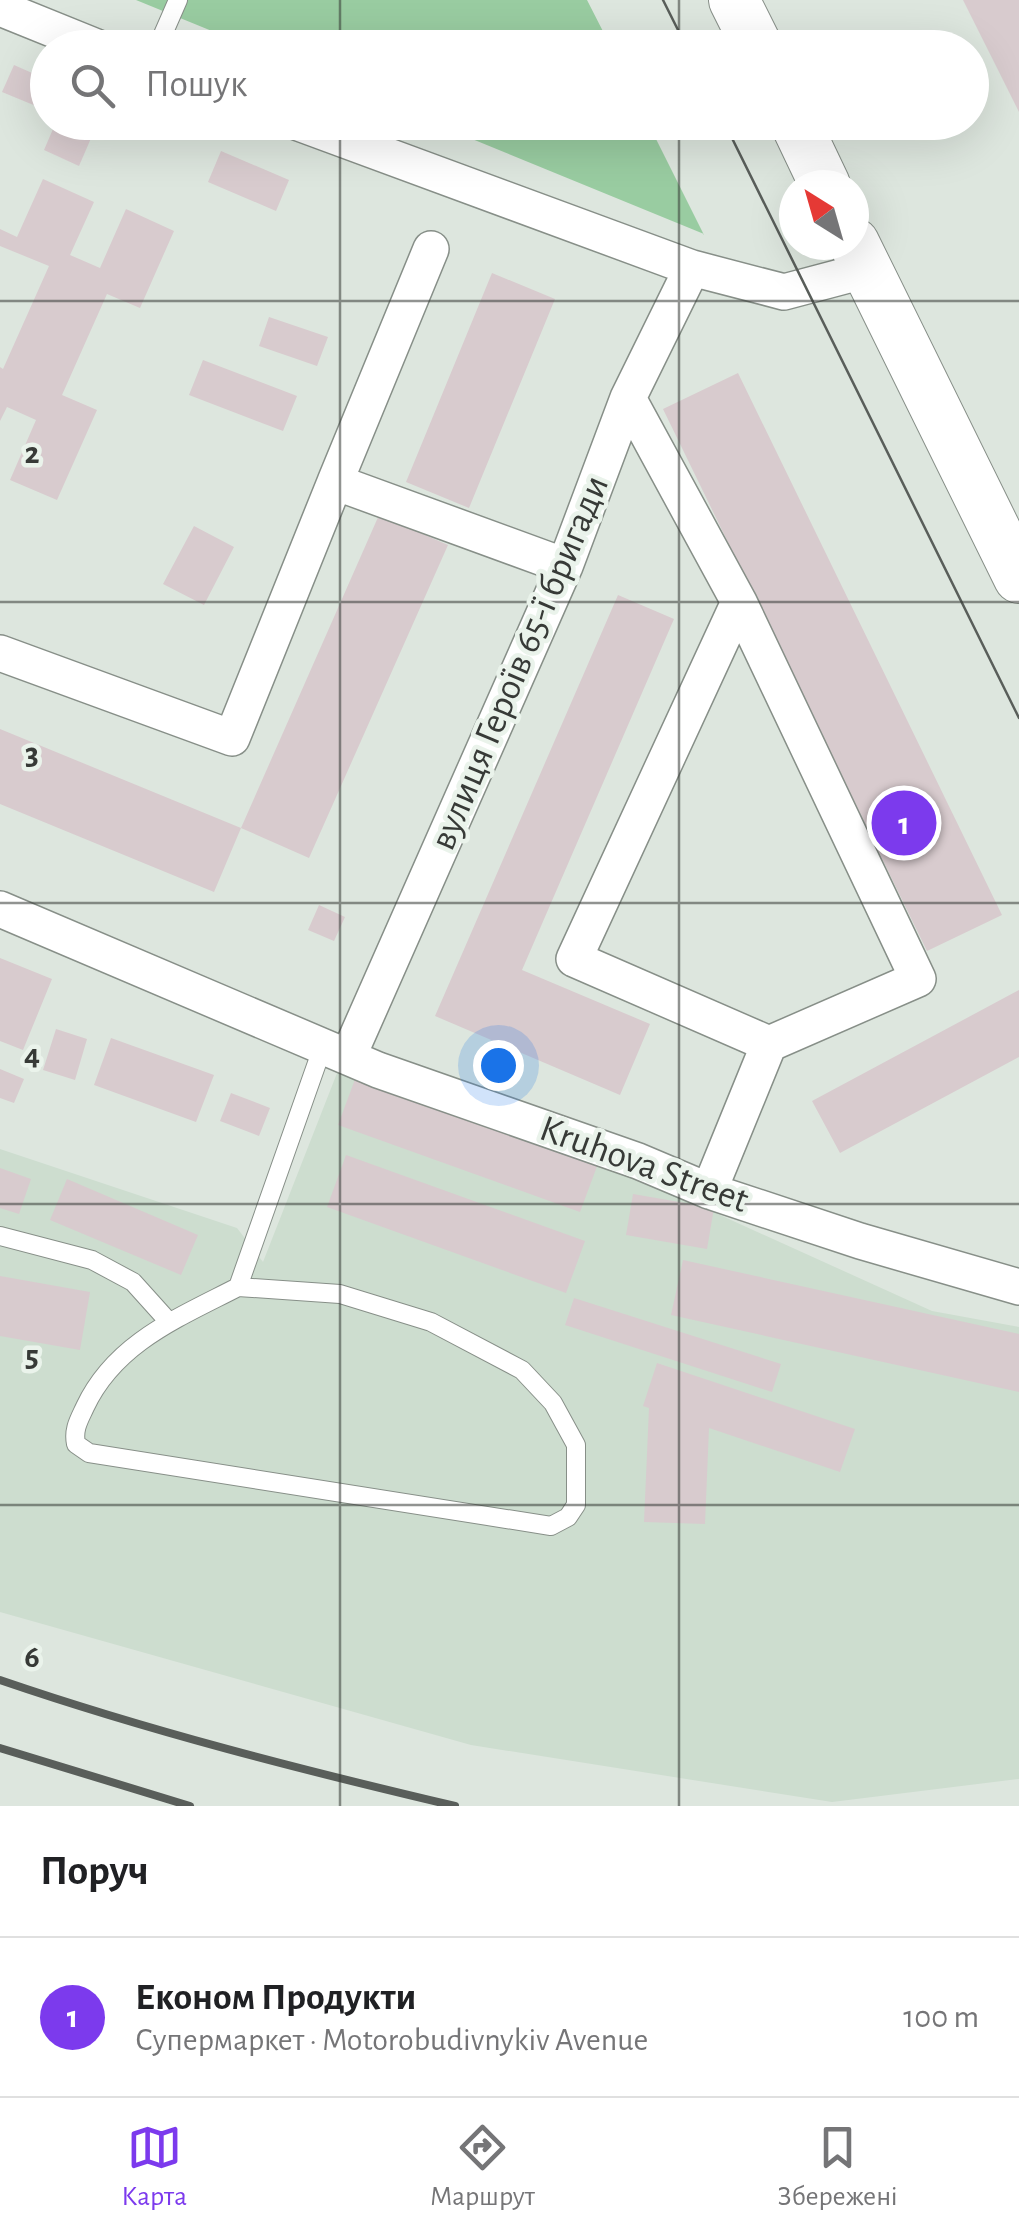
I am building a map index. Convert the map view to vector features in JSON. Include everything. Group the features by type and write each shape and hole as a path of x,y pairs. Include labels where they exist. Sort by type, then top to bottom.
{"street":[{"path":"734,0 749,30"},
{"path":"0,8 54,30"},
{"path":"345,140 692,268 784,292 852,260"},
{"path":"803,140 818,170"},
{"path":"0,653 232,738 431,249"},
{"path":"863,260 1019,578"},
{"name":"вулиця Героїв 65-ї бригади","path":"335,1052 566,566 628,398 692,268"},
{"path":"628,398 739,602 918,979 768,1044 709,1190"},
{"path":"335,482 566,566"},
{"path":"739,602 574,959 768,1044"},
{"name":"Kruhova Street","path":"0,909 335,1052 709,1190 860,1241 1019,1287"}],"lane":[{"path":"165,30 178,0"},
{"path":"238,1287 335,1052"},
{"path":"0,1236 92,1260 133,1282 170,1322"},
{"path":"238,1287 340,1294 430,1322 522,1370 553,1403 576,1445 576,1505 568,1518 551,1526 89,1453 76,1444 73,1432 98,1380 130,1348 238,1287"}],"shaded area":[{"path":"339,1068 623,1171 932,1311 1019,1327 1019,1779 832,1802 471,1745 0,1612 0,1149 237,1228 263,1262"}],"green space":[{"path":"136,0 587,0 602,30 209,30"},
{"path":"474,140 656,140 703,234"}],"building":[{"path":"963,0 1019,0 1019,112 989,52 989,30 978,30"},
{"path":"14,65 30,72 30,104 2,92"},
{"path":"48,140 90,140 79,166 44,150"},
{"path":"221,151 289,180 276,211 208,182"},
{"path":"43,179 94,202 70,255 100,268 126,209 174,231 140,308 107,294 62,395 97,410 57,500 10,480 36,420 7,407 0,421 0,367 3,369 49,266 0,246 0,229 17,237"},
{"path":"492,273 555,299 469,508 406,482"},
{"path":"269,317 328,337 317,366 259,346"},
{"path":"203,360 297,396 283,431 189,395"},
{"path":"738,373 1002,915 927,951 663,409"},
{"path":"379,515 448,545 309,858 241,828"},
{"path":"194,526 234,547 204,605 163,584"},
{"path":"618,595 674,619 522,970 650,1024 620,1095 435,1016"},
{"path":"0,729 241,828 214,892 0,804"},
{"path":"319,905 345,917 334,941 308,930"},
{"path":"0,958 52,979 23,1050 0,1041"},
{"path":"1019,990 1019,1057 840,1153 812,1101"},
{"path":"56,1029 87,1039 75,1080 43,1070"},
{"path":"111,1038 214,1075 196,1122 94,1085"},
{"path":"0,1069 24,1079 14,1103 0,1098"},
{"path":"357,1074 599,1161 580,1212 338,1125"},
{"path":"231,1093 270,1108 259,1136 220,1121"},
{"path":"346,1155 585,1241 566,1293 327,1207"},
{"path":"0,1168 31,1179 19,1214 0,1208"},
{"path":"67,1179 198,1235 181,1275 50,1220"},
{"path":"633,1194 714,1208 707,1249 626,1235"},
{"path":"683,1260 1019,1334 1019,1392 671,1315"},
{"path":"0,1276 90,1292 80,1350 0,1336"},
{"path":"574,1298 781,1364 772,1392 565,1325"},
{"path":"657,1363 855,1429 840,1472 709,1428 705,1524 644,1522 649,1408 643,1406"}],"tram line":[{"path":"663,0 678,30"},
{"path":"733,140 1019,718"}],"railway":[{"path":"0,1680 226,1749 455,1806"},
{"path":"0,1748 190,1806"}],"place":[{"name":"Економ Продукти","path":"904,823"}]}
